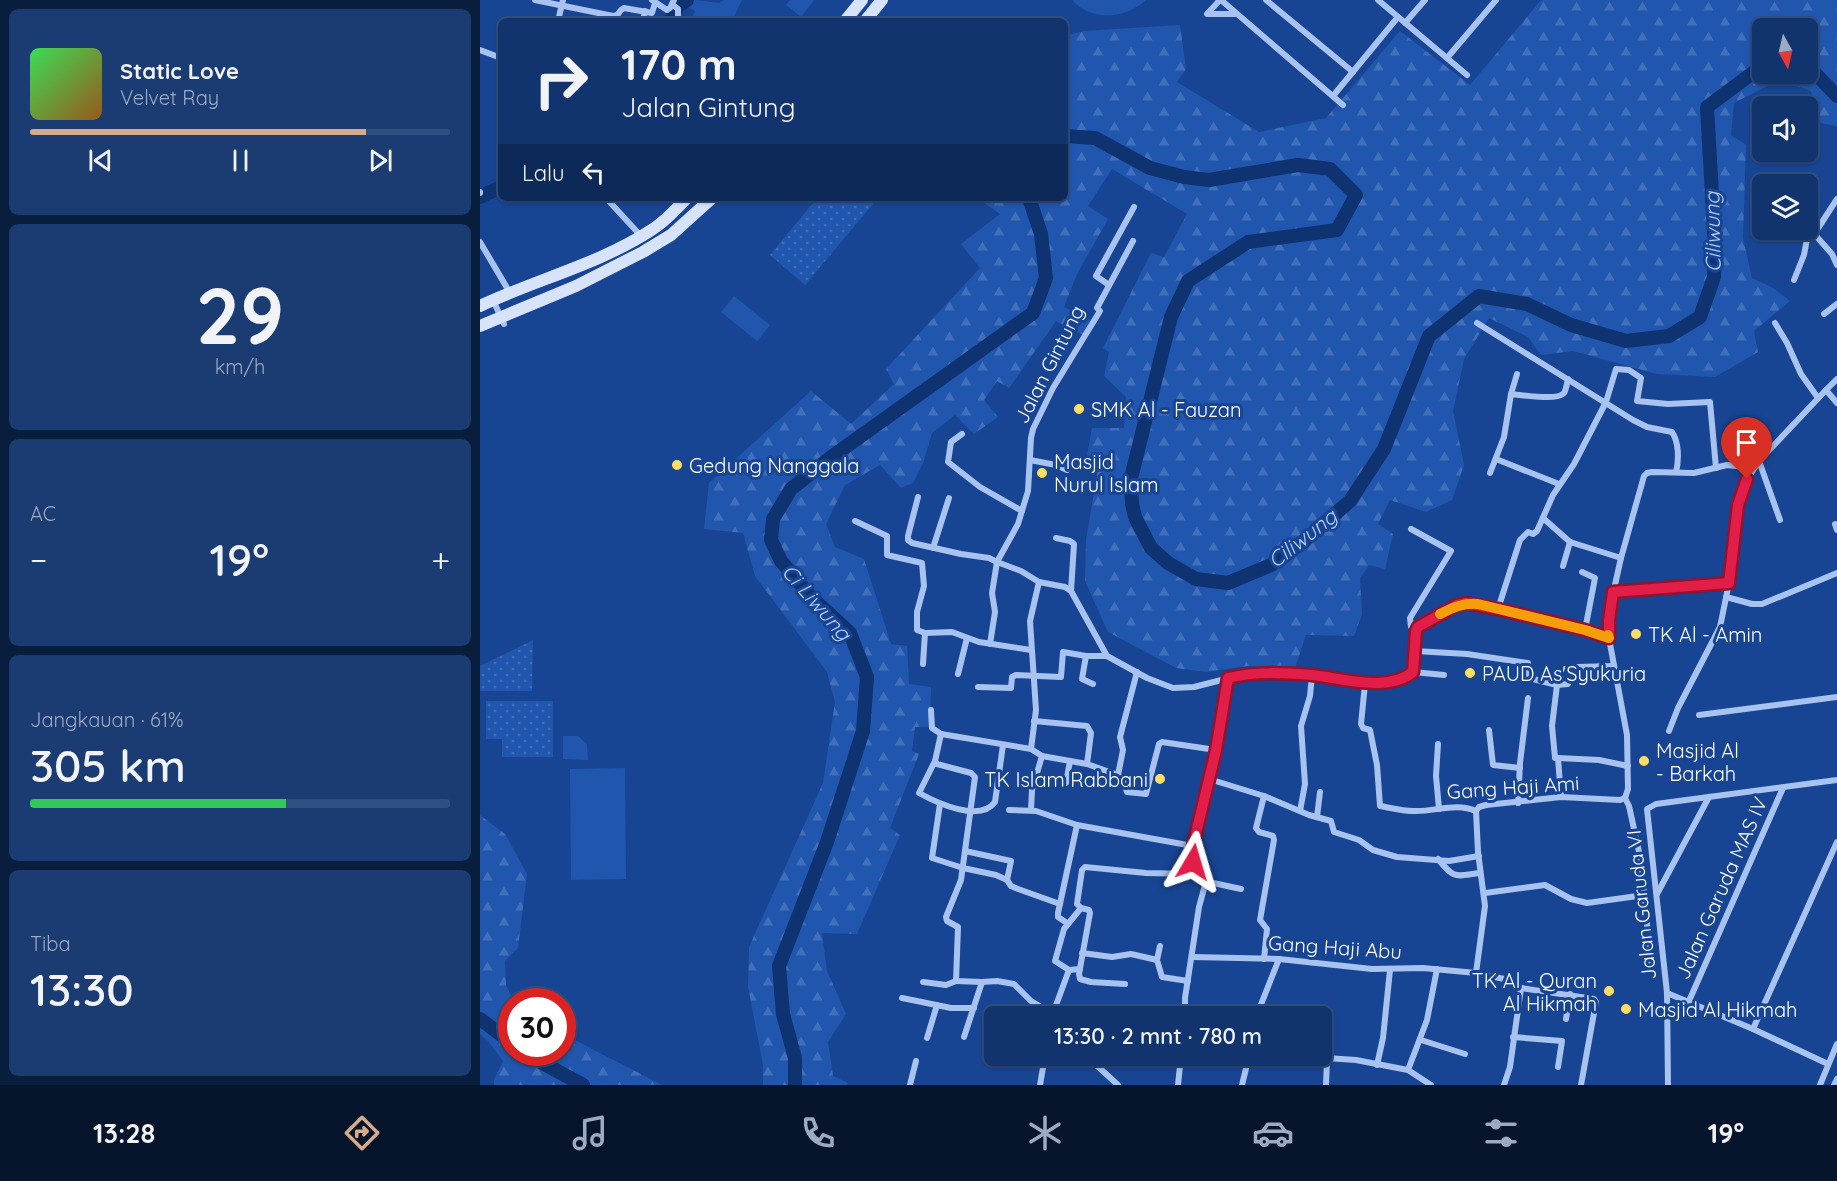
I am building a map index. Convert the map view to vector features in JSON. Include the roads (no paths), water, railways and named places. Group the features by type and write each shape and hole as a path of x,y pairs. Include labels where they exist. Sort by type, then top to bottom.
{"main road":[{"path":"847,18 862,0"},
{"path":"867,18 882,0"},
{"path":"480,306 582,265 641,237 662,222 684,201"},
{"path":"480,326 502,320 643,252 671,235 709,201"}],"street":[{"path":"535,0 562,3 615,18 624,8 652,13 653,1 666,10 675,5"},
{"path":"1235,14 1207,14 1221,0 1343,105"},
{"path":"1266,0 1353,72"},
{"path":"1378,0 1467,75"},
{"path":"1405,23 1425,0"},
{"path":"1447,58 1496,0"},
{"path":"559,18 562,3"},
{"path":"644,18 645,11"},
{"path":"1333,96 1398,17"},
{"path":"480,50 498,57"},
{"path":"1818,221 1837,199"},
{"path":"609,201 641,237"},
{"path":"1109,285 1096,276 1134,207"},
{"path":"1818,235 1835,251 1837,265"},
{"path":"1794,280 1808,240"},
{"name":"Jalan Gintung","path":"990,644 994,612 992,593 997,562 1018,524 1028,491 1031,435 1035,423 1053,388 1100,311 1097,308 1133,241"},
{"path":"480,242 510,293"},
{"path":"492,300 502,320"},
{"path":"1824,314 1837,304"},
{"path":"1477,323 1647,427 1672,432 1675,436 1679,462 1676,472"},
{"path":"1775,323 1801,374 1818,398"},
{"path":"1498,609 1520,540 1528,532 1533,534 1537,531 1559,484 1574,464 1606,402 1616,369 1629,370 1641,378 1637,401 1668,405 1710,402 1716,468"},
{"path":"1490,473 1497,459 1503,437 1517,374"},
{"path":"1511,394 1545,397 1561,395 1564,393 1568,379"},
{"path":"1669,731 1678,708 1718,633 1729,583 1740,496 1759,461 1837,379"},
{"path":"1826,390 1837,403"},
{"path":"962,434 951,442 948,462 980,487 1022,511"},
{"path":"1497,459 1559,484"},
{"path":"1030,460 1056,465 1067,470"},
{"path":"1759,461 1780,520"},
{"path":"1651,968 1646,895 1640,852 1625,798 1628,789 1629,766 1627,735 1609,638 1613,592 1645,474 1652,472 1694,473 1733,465 1754,468"},
{"path":"918,497 908,540 933,548 989,558 1021,571 1039,582 1065,587 1071,591 1107,656"},
{"path":"933,548 949,498"},
{"path":"1543,518 1570,542 1621,558"},
{"path":"855,521 886,536 887,555 922,563 924,586 916,628 925,633 952,632 990,644 1031,650"},
{"path":"1411,529 1450,551 1410,618 1411,627 1416,631"},
{"path":"1056,538 1074,544 1071,591"},
{"path":"1563,566 1570,542"},
{"path":"1582,572 1595,578 1585,630"},
{"path":"1726,597 1752,604 1762,604 1837,573"},
{"path":"1031,749 1036,710 1030,621 1039,582"},
{"path":"1613,592 1729,583"},
{"path":"1413,672 1416,631 1433,617 1466,603 1585,630 1609,638"},
{"path":"923,664 925,633"},
{"path":"958,674 967,638"},
{"path":"1415,651 1467,654 1528,663 1529,678 1557,685 1568,684 1572,669 1577,667 1614,666"},
{"path":"978,687 1009,689 1013,676 1061,677 1063,652 1086,656 1107,656 1165,687 1173,688 1194,687 1253,672 1312,675 1365,684 1399,680 1413,672 1444,675"},
{"path":"1086,656 1082,679 1093,684"},
{"path":"1118,775 1123,750 1120,737 1137,672"},
{"path":"1300,811 1305,784 1301,726 1310,696 1312,675"},
{"path":"1228,678 1216,750 1193,846 1193,869 1204,881 1241,889"},
{"name":"Gang Haji Ami","path":"1365,684 1361,724 1362,728 1370,730 1377,765 1380,806 1413,811 1463,807 1476,811 1479,807 1486,805 1561,797 1620,800 1625,798"},
{"path":"1557,685 1552,726 1555,758 1599,760 1629,766"},
{"path":"1699,715 1837,697"},
{"path":"1518,803 1528,698"},
{"path":"931,710 932,728 941,734 1031,749 1042,756 1087,764 1118,775 1122,778 1126,791 1146,794 1157,750 1162,742 1216,750"},
{"path":"1034,720 1087,726 1091,734 1087,764"},
{"path":"1489,730 1493,765 1520,768"},
{"path":"941,734 935,761 919,793 940,804 982,812 989,809 995,802 1003,745"},
{"path":"1438,744 1436,776 1439,809"},
{"path":"1031,810 1032,790 1042,756"},
{"path":"1558,758 1561,797"},
{"path":"935,761 939,766 974,774 975,784 963,868 946,917 947,921 957,927 956,981"},
{"path":"1066,783 1070,761"},
{"path":"1209,779 1264,796 1331,821 1334,832 1359,840 1373,850 1397,856 1449,861 1479,856"},
{"path":"1658,894 1708,797 1837,780"},
{"name":"Jalan Garuda MAS IV","path":"1689,1001 1783,788"},
{"path":"1317,817 1320,792"},
{"path":"1264,796 1256,828 1259,832 1273,836 1274,840 1260,920 1267,928 1264,959"},
{"name":"Jalan Garuda VI","path":"1668,1085 1667,993 1658,894 1647,812 1649,807 1656,804 1708,797"},
{"path":"940,804 932,858 985,872 1006,880 1018,890 1060,904"},
{"path":"1009,810 1031,810 1050,814 1077,825 1193,846"},
{"path":"1476,811 1480,873 1485,893 1485,915 1478,946 1476,973"},
{"path":"1067,923 1058,917 1077,825"},
{"path":"1753,1029 1837,842"},
{"path":"965,850 1011,861 1006,880"},
{"path":"1438,859 1450,874 1455,876 1480,873"},
{"path":"1125,984 1081,979 1078,976 1090,913 1089,910 1077,904 1082,870 1085,867 1146,873 1196,874"},
{"path":"1185,1006 1204,881"},
{"path":"1485,893 1545,885 1571,899 1587,903 1646,895"},
{"path":"1080,969 1069,970 1055,962 1067,923 1081,908"},
{"path":"1160,946 1157,960 1162,977 1188,981"},
{"path":"1083,953 1108,957 1131,954 1157,960"},
{"name":"Gang Haji Abu","path":"1192,957 1279,959 1390,970 1437,969 1476,973 1509,980 1521,988 1588,996 1596,1002 1581,1085"},
{"path":"1260,1006 1279,959"},
{"path":"1408,1070 1421,1040 1432,1003 1437,969"},
{"path":"1056,1006 1069,970"},
{"path":"1377,1065 1383,1038 1390,970"},
{"path":"923,982 946,985 956,981 997,981 1014,984 1039,1006"},
{"path":"964,1037 981,982"},
{"path":"1504,1085 1510,1067 1521,988"},
{"path":"1667,993 1828,1064"},
{"path":"1566,1018 1570,994"},
{"path":"902,998 959,1009 974,1008"},
{"path":"927,1038 937,1005"},
{"path":"1513,1037 1562,1041 1558,1066"},
{"path":"1421,1040 1465,1054"},
{"path":"1820,1085 1837,1044"},
{"path":"1332,1059 1356,1060 1408,1070 1431,1085"},
{"path":"910,1085 916,1061"},
{"path":"1040,1085 1042,1066"},
{"path":"1097,1066 1118,1085"},
{"path":"1178,1085 1180,1066"},
{"path":"1242,1085 1246,1066"},
{"path":"1326,1085 1327,1066"},
{"path":"1834,1085 1837,1079"}],"waterway":[{"path":"672,18 678,6 687,0"},
{"name":"Ciliwung","path":"1068,136 1095,138 1150,168 1184,177 1209,180 1298,165 1330,169 1356,195 1337,230 1248,242 1188,281 1171,317 1131,478 1132,504 1135,517 1151,548 1168,563 1196,579 1228,583 1271,565 1304,541 1350,501 1384,449 1429,336 1479,296 1527,304 1571,325 1626,341 1669,336 1700,317 1714,277 1715,247 1707,107 1752,73"},
{"name":"Ciliwung","path":"1818,76 1837,96"},
{"path":"480,197 498,188"},
{"name":"Ci Liwung","path":"795,1085 795,1058 783,1014 779,966 827,842 863,731 867,677 850,633 812,598 781,561 771,540 773,519 791,489 830,458 1033,313 1046,278 1041,234 1030,201"},
{"name":"Ci Liwung","path":"480,1019 498,1032"},
{"name":"Ci Liwung","path":"548,1066 583,1085"}],"place":[{"name":"SMK Al - Fauzan","path":"1079,409"},
{"name":"Gedung Nanggala","path":"677,465"},
{"name":"Masjid Nurul Islam","path":"1042,473"},
{"name":"TK Al - Amin","path":"1636,634"},
{"name":"PAUD As'Syukuria","path":"1470,673"},
{"name":"Masjid Al - Barkah","path":"1644,761"},
{"name":"TK Islam Rabbani","path":"1160,779"},
{"name":"TK Al - Quran Al Hikmah","path":"1609,991"},
{"name":"Masjid Al Hikmah","path":"1626,1009"}]}
